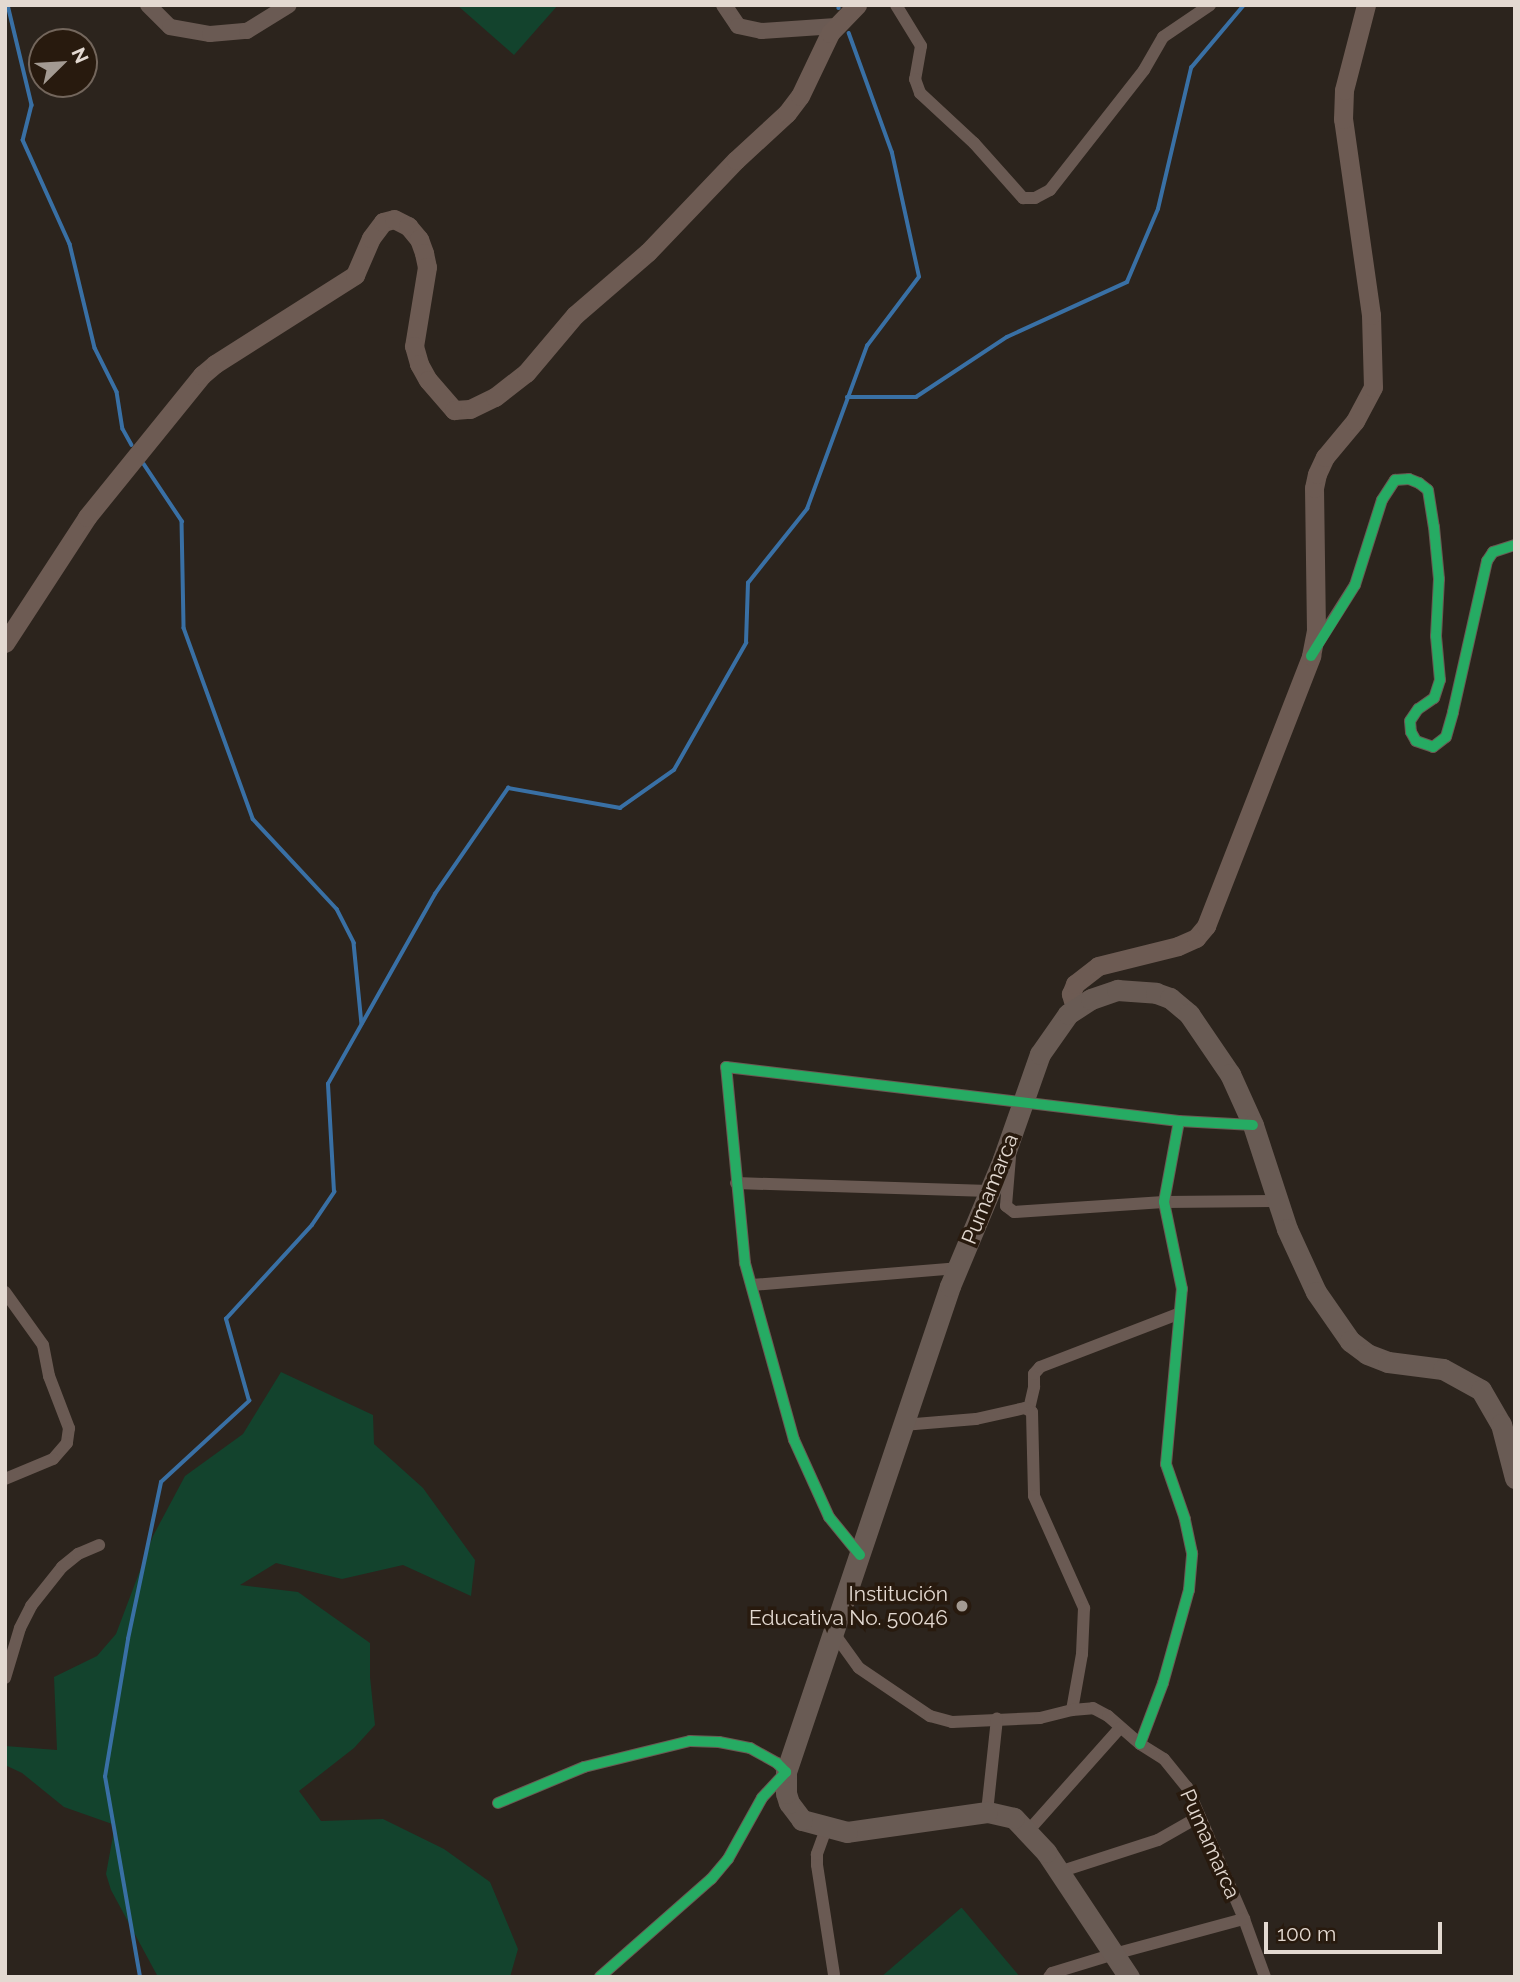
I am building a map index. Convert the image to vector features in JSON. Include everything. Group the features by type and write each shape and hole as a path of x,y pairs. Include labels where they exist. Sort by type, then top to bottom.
{"main road":[{"path":"5,643 87,517 202,375 215,363 355,275 371,238 383,222 394,219 408,226 419,239 424,253 427,267 414,346 419,364 428,380 454,410 470,409 495,397 526,373 575,315 648,252 736,160 787,113 800,96 816,59 836,26 857,5"},
{"path":"1075,1007 1071,994 1075,984 1098,966 1178,947 1196,938 1206,926 1311,656 1316,631 1314,488 1317,474 1325,457 1355,421 1373,387 1371,315 1343,120 1344,90 1366,5"},
{"name":"Pumamarca","path":"1129,1977 1029,1830 1014,1818 987,1812 847,1832 811,1825 796,1814 786,1793 786,1772 957,1268 1028,1102 1040,1054 1060,1021 1075,1007 1118,990 1147,991 1179,1004 1230,1074 1253,1125 1277,1201 1316,1292 1350,1341 1367,1354 1388,1362 1443,1369 1480,1390 1501,1424 1515,1478"}],"street":[{"path":"148,5 170,27 210,34 247,31 289,5"},
{"path":"724,5 738,26 761,31 836,26"},
{"path":"896,5 921,46 915,79 920,93 974,143 1006,183 1023,198 1035,198 1050,190 1144,70 1163,37 1210,5"},
{"path":"1311,656 1355,584 1382,500 1395,480 1409,479 1419,483 1428,490 1435,540 1439,579 1436,636 1440,680 1434,698 1418,709 1410,721 1411,732 1416,741 1433,747 1446,737 1487,561 1493,552 1515,545"},
{"path":"860,1555 829,1517 794,1440 742,1241 726,1068 1179,1121 1253,1125"},
{"path":"1028,1102 1010,1156 1006,1206 1009,1210 1164,1202 1277,1201"},
{"path":"1140,1744 1163,1683 1189,1590 1192,1553 1185,1519 1166,1464 1182,1289 1164,1202 1179,1121"},
{"path":"736,1183 989,1191"},
{"path":"752,1285 957,1268"},
{"path":"5,1293 43,1345 49,1376 69,1428 67,1443 53,1459 5,1479"},
{"path":"1072,1710 1082,1654 1084,1608 1034,1496 1034,1438 1029,1409 1034,1374 1040,1367 1178,1314"},
{"path":"902,1425 976,1419 1029,1409"},
{"path":"5,1678 20,1628 38,1597 62,1567 78,1554 99,1545"},
{"name":"Pumamarca","path":"833,1632 859,1668 930,1716 952,1722 1040,1718 1072,1710 1093,1709 1108,1716 1140,1744 1164,1759 1187,1787 1244,1919 1264,1975"},
{"path":"987,1812 997,1719"},
{"path":"1029,1830 1120,1728"},
{"path":"498,1803 584,1766 690,1741 719,1742 750,1748 777,1763 786,1772 762,1798 728,1859 711,1879 600,1977"},
{"path":"1059,1872 1158,1840 1200,1816"},
{"path":"827,1829 817,1854 817,1865 834,1975"},
{"path":"1049,1977 1052,1973 1114,1954 1244,1919"}],"green space":[{"path":"457,5 558,5 514,55"},
{"path":"281,1372 373,1415 374,1444 423,1488 475,1560 471,1596 403,1565 342,1579 276,1563 240,1585 298,1592 370,1643 375,1725 354,1748 299,1791 321,1821 383,1819 444,1849 490,1882 518,1949 510,1977 158,1977 111,1890 106,1874 115,1825 64,1807 22,1773 5,1765 5,1746 57,1750 54,1677 97,1656 116,1634 153,1536 185,1476 243,1434"},
{"path":"961,1908 1020,1977 881,1977"}],"waterway":[{"path":"8,5 32,105 23,140 70,244 95,348 117,392 123,429 132,445"},
{"path":"847,397 916,397 1007,337 1127,282 1158,209 1191,68 1244,5"},
{"path":"140,1977 105,1777 128,1639 161,1482 249,1401 226,1319 312,1225 334,1192 328,1084 435,894 508,788 620,808 674,770 746,643 748,583 807,509 867,346 919,277 892,153 849,34"},
{"path":"144,464 182,521 184,628 253,819 337,909 354,943 362,1024"}],"cycle path":[{"path":"1311,656 1355,585 1382,500 1395,480 1409,479 1419,483 1428,490 1434,527 1439,579 1436,636 1440,680 1434,698 1418,709 1410,721 1411,732 1416,741 1433,747 1446,737 1487,561 1493,552 1515,545"},
{"path":"860,1555 829,1517 794,1440 745,1263 726,1067 1179,1121 1253,1125"},
{"path":"1140,1744 1163,1683 1189,1590 1192,1553 1185,1519 1166,1464 1182,1289 1164,1202 1179,1121"},
{"path":"498,1803 584,1767 690,1741 719,1742 750,1748 777,1763 786,1772 762,1798 728,1859 711,1879 600,1977"}],"place":[{"name":"Institución Educativa No. 50046","path":"962,1606"}]}
